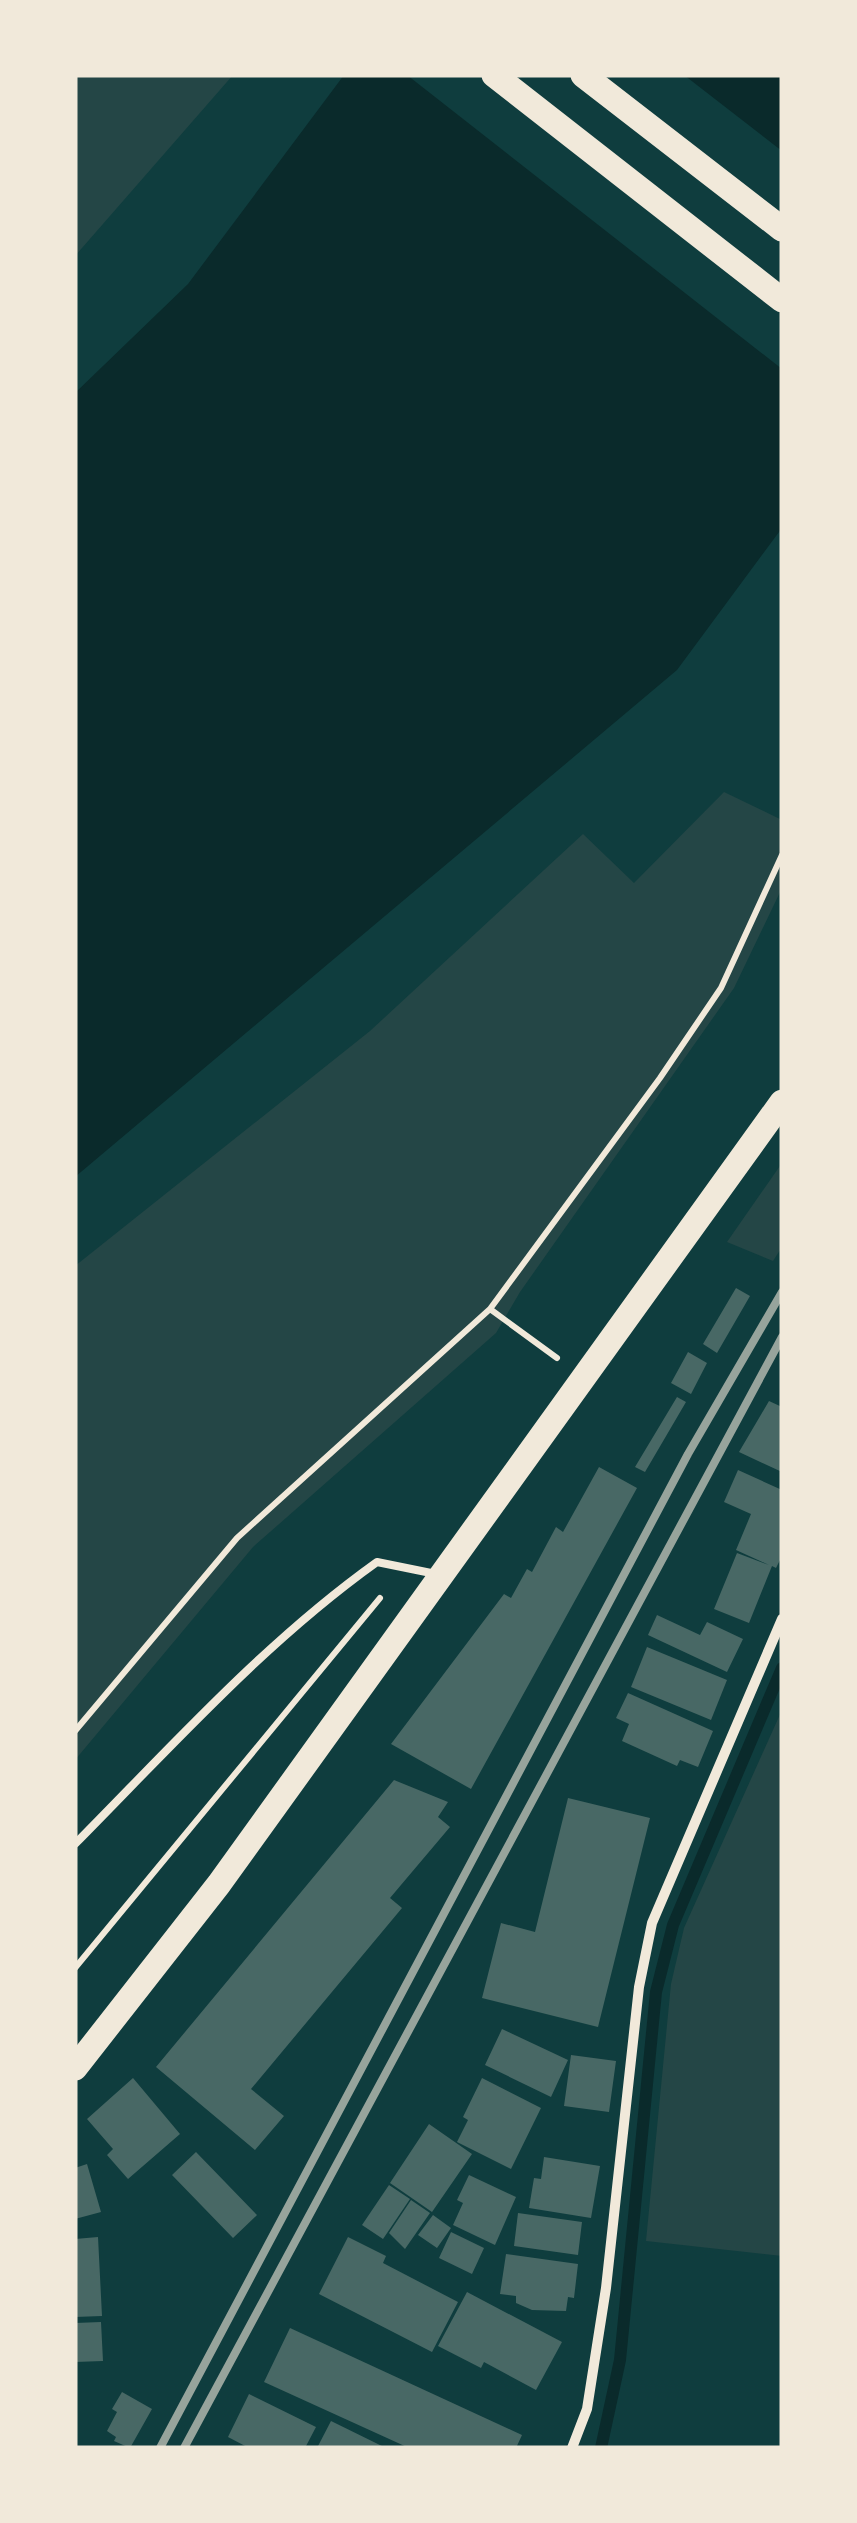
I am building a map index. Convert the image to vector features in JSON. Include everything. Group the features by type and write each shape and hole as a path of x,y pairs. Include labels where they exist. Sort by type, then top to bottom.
{"main road":[{"path":"494,75 782,300"},
{"path":"583,75 782,229"},
{"path":"75,2068 219,1884 782,1102"}],"street":[{"path":"572,2448 587,2409 603,2305 639,1987 652,1923 782,1619"}],"lane":[{"path":"75,1844 265,1653 328,1597 377,1562 440,1576"}],"path":[{"path":"75,1731 237,1538 490,1308 722,988 782,856"},
{"path":"490,1308 564,1363"},
{"path":"75,1968 405,1568"}],"shaded area":[{"path":"75,75 233,75 75,256"},
{"path":"344,75 782,75 782,528 677,670 75,1177 75,393 188,284"},
{"path":"724,792 782,820 782,888 734,988 520,1292 496,1333 253,1547 75,1760 75,1266 370,1031 583,834 634,883"},
{"path":"782,1163 782,1247 773,1261 727,1242"},
{"path":"782,1710 782,2256 646,2241 671,1984 684,1928"}],"pier":[{"path":"407,75 684,75 782,151 782,369"}],"building":[{"path":"736,1288 750,1296 717,1353 703,1344"},
{"path":"688,1352 707,1363 691,1394 671,1383"},
{"path":"677,1397 686,1402 645,1472 635,1467"},
{"path":"769,1401 782,1407 782,1472 739,1452"},
{"path":"599,1467 637,1488 471,1789 391,1744 504,1594 511,1598 527,1569 532,1572 556,1527 563,1532"},
{"path":"738,1470 782,1490 782,1556 776,1568 772,1566 749,1623 714,1609 737,1553 769,1565 736,1550 751,1514 724,1502"},
{"path":"657,1615 700,1635 707,1622 743,1639 727,1672 648,1635"},
{"path":"647,1647 727,1680 711,1720 631,1687"},
{"path":"628,1693 713,1731 698,1767 680,1760 677,1766 622,1741 629,1724 616,1718"},
{"path":"394,1780 448,1802 438,1817 450,1827 390,1898 402,1908 251,2089 284,2116 255,2150 156,2067"},
{"path":"568,1798 650,1818 598,2027 482,1998 501,1923 535,1932"},
{"path":"502,2029 568,2060 551,2097 485,2065"},
{"path":"571,2055 616,2061 609,2112 564,2106"},
{"path":"133,2078 180,2134 128,2179 107,2155 113,2149 87,2119"},
{"path":"482,2078 541,2108 511,2169 457,2142 468,2120 463,2117"},
{"path":"429,2124 472,2154 432,2212 390,2183"},
{"path":"196,2152 257,2215 233,2238 172,2175"},
{"path":"544,2157 600,2166 591,2218 529,2208 534,2178 541,2179"},
{"path":"87,2164 101,2212 75,2219 75,2168"},
{"path":"469,2175 516,2197 495,2245 453,2225 463,2203 457,2200"},
{"path":"389,2185 410,2199 383,2239 362,2225"},
{"path":"411,2200 430,2213 405,2249 389,2233"},
{"path":"518,2213 582,2222 578,2255 514,2246"},
{"path":"433,2215 451,2228 437,2248 418,2235"},
{"path":"451,2232 484,2248 472,2274 439,2258"},
{"path":"98,2237 102,2316 75,2317 75,2239"},
{"path":"348,2237 386,2256 383,2263 458,2302 432,2352 319,2294"},
{"path":"506,2254 578,2264 574,2298 568,2297 566,2311 532,2310 516,2303 516,2296 500,2294"},
{"path":"467,2292 562,2342 536,2390 484,2362 481,2368 438,2346"},
{"path":"101,2322 103,2361 75,2362 75,2323"},
{"path":"290,2328 522,2435 516,2448 409,2448 264,2382"},
{"path":"122,2392 152,2409 130,2448 114,2441 116,2437 107,2431 117,2412 112,2409"},
{"path":"249,2394 316,2427 305,2448 249,2448 228,2437"},
{"path":"331,2421 386,2448 317,2448"}],"waterway":[{"path":"601,2448 620,2360 656,1992 673,1925 782,1668"}],"railway":[{"path":"160,2448 688,1454 782,1292"},
{"path":"184,2448 782,1337"}]}
